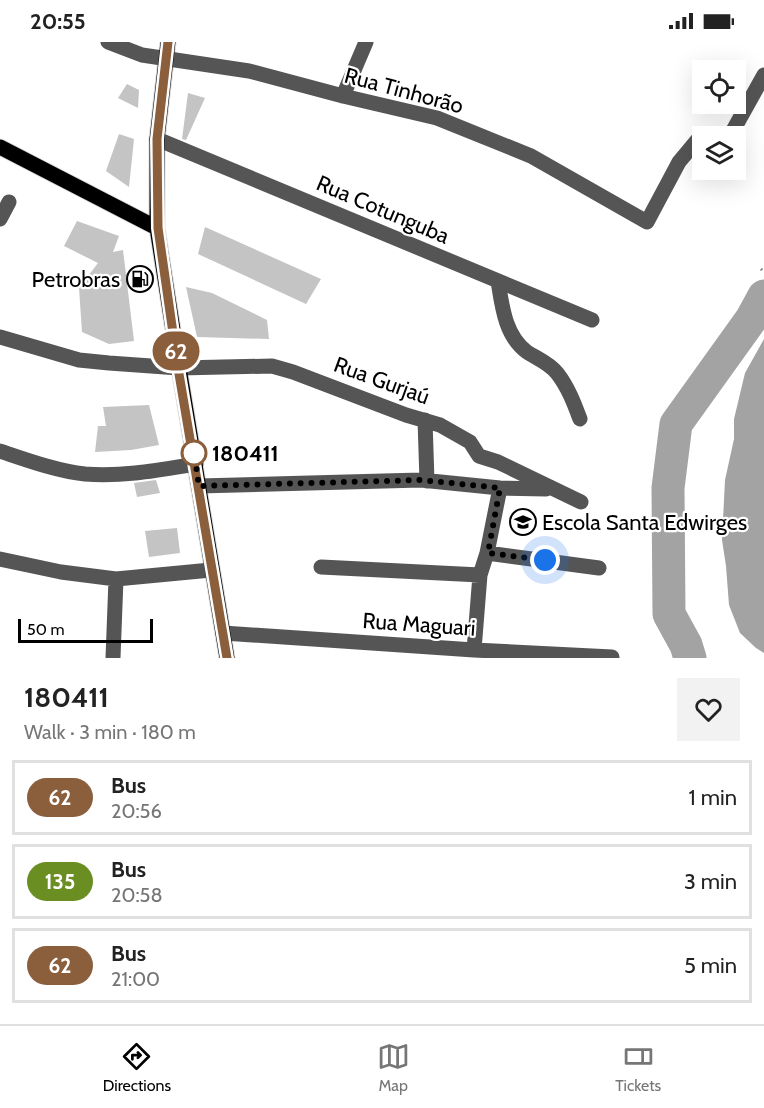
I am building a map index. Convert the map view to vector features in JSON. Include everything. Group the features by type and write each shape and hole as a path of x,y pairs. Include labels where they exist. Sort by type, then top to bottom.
{"main road":[{"path":"168,42 157,139 158,228 178,368 227,658"},
{"path":"0,147 158,228"}],"street":[{"name":"Rua Tinhorão","path":"108,42 142,55 249,71 437,118 531,156 647,222 679,162 692,146"},
{"path":"343,96 366,42"},
{"path":"736,126 764,75"},
{"name":"Rua Cotunguba","path":"157,139 592,320"},
{"path":"0,219 9,202"},
{"path":"498,281 503,315 512,335 525,351 546,363 557,373 566,386 580,419"},
{"name":"Rua Gurjaú","path":"0,338 79,360 178,368 272,366 425,420 470,442 479,456 498,462 581,502"},
{"path":"425,420 427,481"},
{"path":"0,452 61,469 93,474 126,474 196,464"},
{"name":"Rua Gurjaú","path":"199,486 427,481 500,488 552,489"},
{"path":"474,650 480,575 488,553 500,488"},
{"path":"488,553 599,568"},
{"path":"0,559 61,573 116,579 211,570"},
{"path":"321,567 480,575"},
{"path":"113,658 116,579"},
{"name":"Rua Maguari","path":"223,633 612,657"}],"shaded area":[{"path":"764,339 764,653 740,633 729,605 722,540 725,480 734,439 734,419 745,373"}],"building":[{"path":"127,84 139,90 138,108 118,98"},
{"path":"188,93 205,98 186,140 182,139"},
{"path":"119,134 134,139 129,187 106,171"},
{"path":"77,221 119,236 113,252 123,250 134,341 109,344 82,332 79,288 98,263 64,246"},
{"path":"205,227 321,279 306,304 198,254"},
{"path":"186,287 212,293 267,320 269,339 197,337"},
{"path":"149,405 159,445 131,450 95,452 98,426 106,426 103,407"},
{"path":"156,480 160,493 137,497 134,483"},
{"path":"177,528 180,553 149,557 145,531"}],"waterway":[{"path":"690,658 686,645 669,614 668,488 676,424 752,318 764,296"}],"bus line":[{"name":"62","path":"168,42 157,139 158,228 178,368 227,658"}],"place":[{"name":"Petrobras","path":"140,279"},
{"name":"180411","path":"194,453"},
{"name":"Escola Santa Edwirges","path":"523,522"}],"route":[{"path":"194,453 193,445 199,486 421,480 500,488 488,553 545,560"}]}
